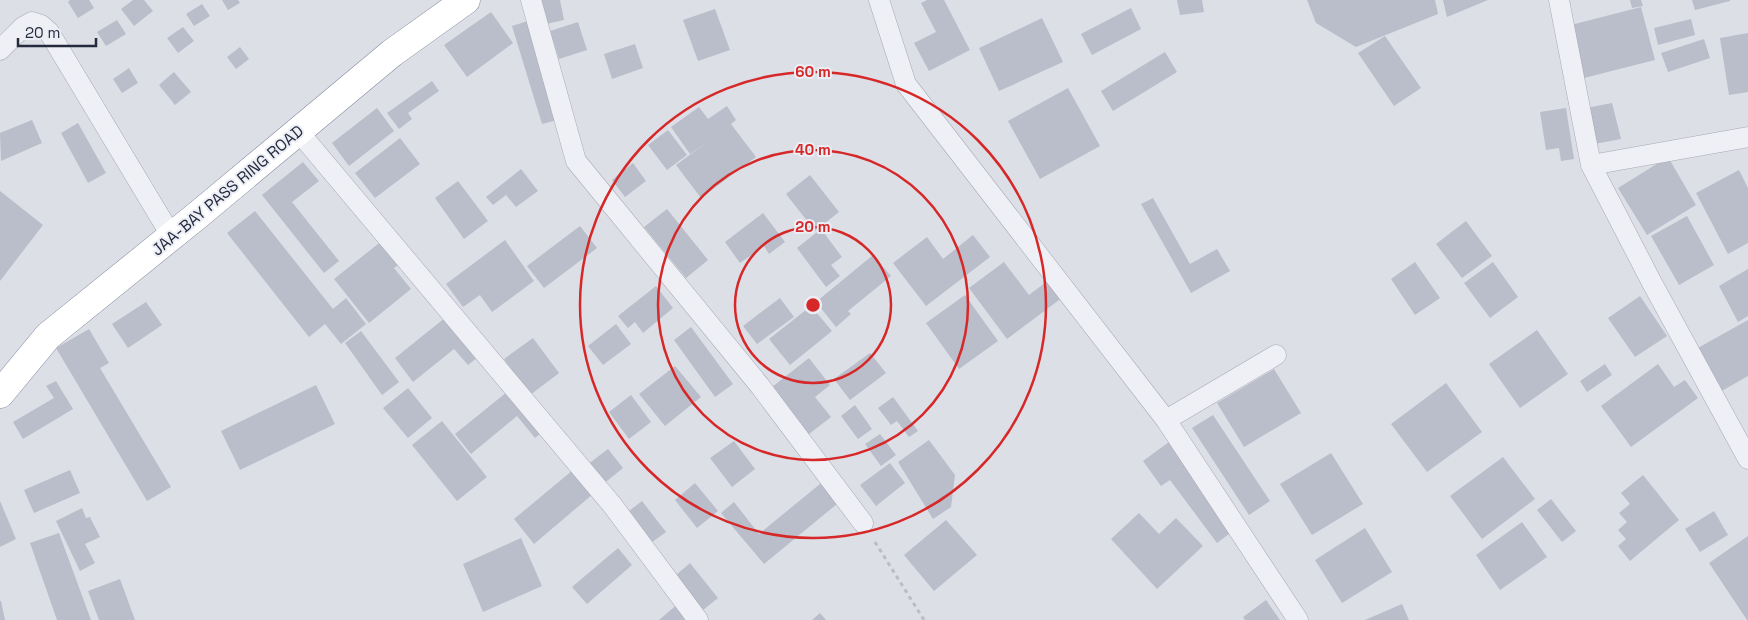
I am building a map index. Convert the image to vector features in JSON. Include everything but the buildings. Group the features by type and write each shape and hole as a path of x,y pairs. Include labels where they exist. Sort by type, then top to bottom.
{"highway":[{"name":"JAA-BAY PASS RING ROAD","path":"0,394 48,336 172,236 392,52 466,0"}],"street":[{"path":"530,0 576,161 760,386 863,522"},
{"path":"879,0 906,84 1166,420 1298,620"},
{"path":"1559,0 1591,165 1651,282 1748,459"},
{"path":"0,50 23,27 32,22 41,25 49,32 172,236"},
{"path":"298,131 613,506 698,620"},
{"path":"1591,165 1748,137"},
{"path":"1166,420 1276,355"}],"path":[{"path":"863,522 924,620"}]}
